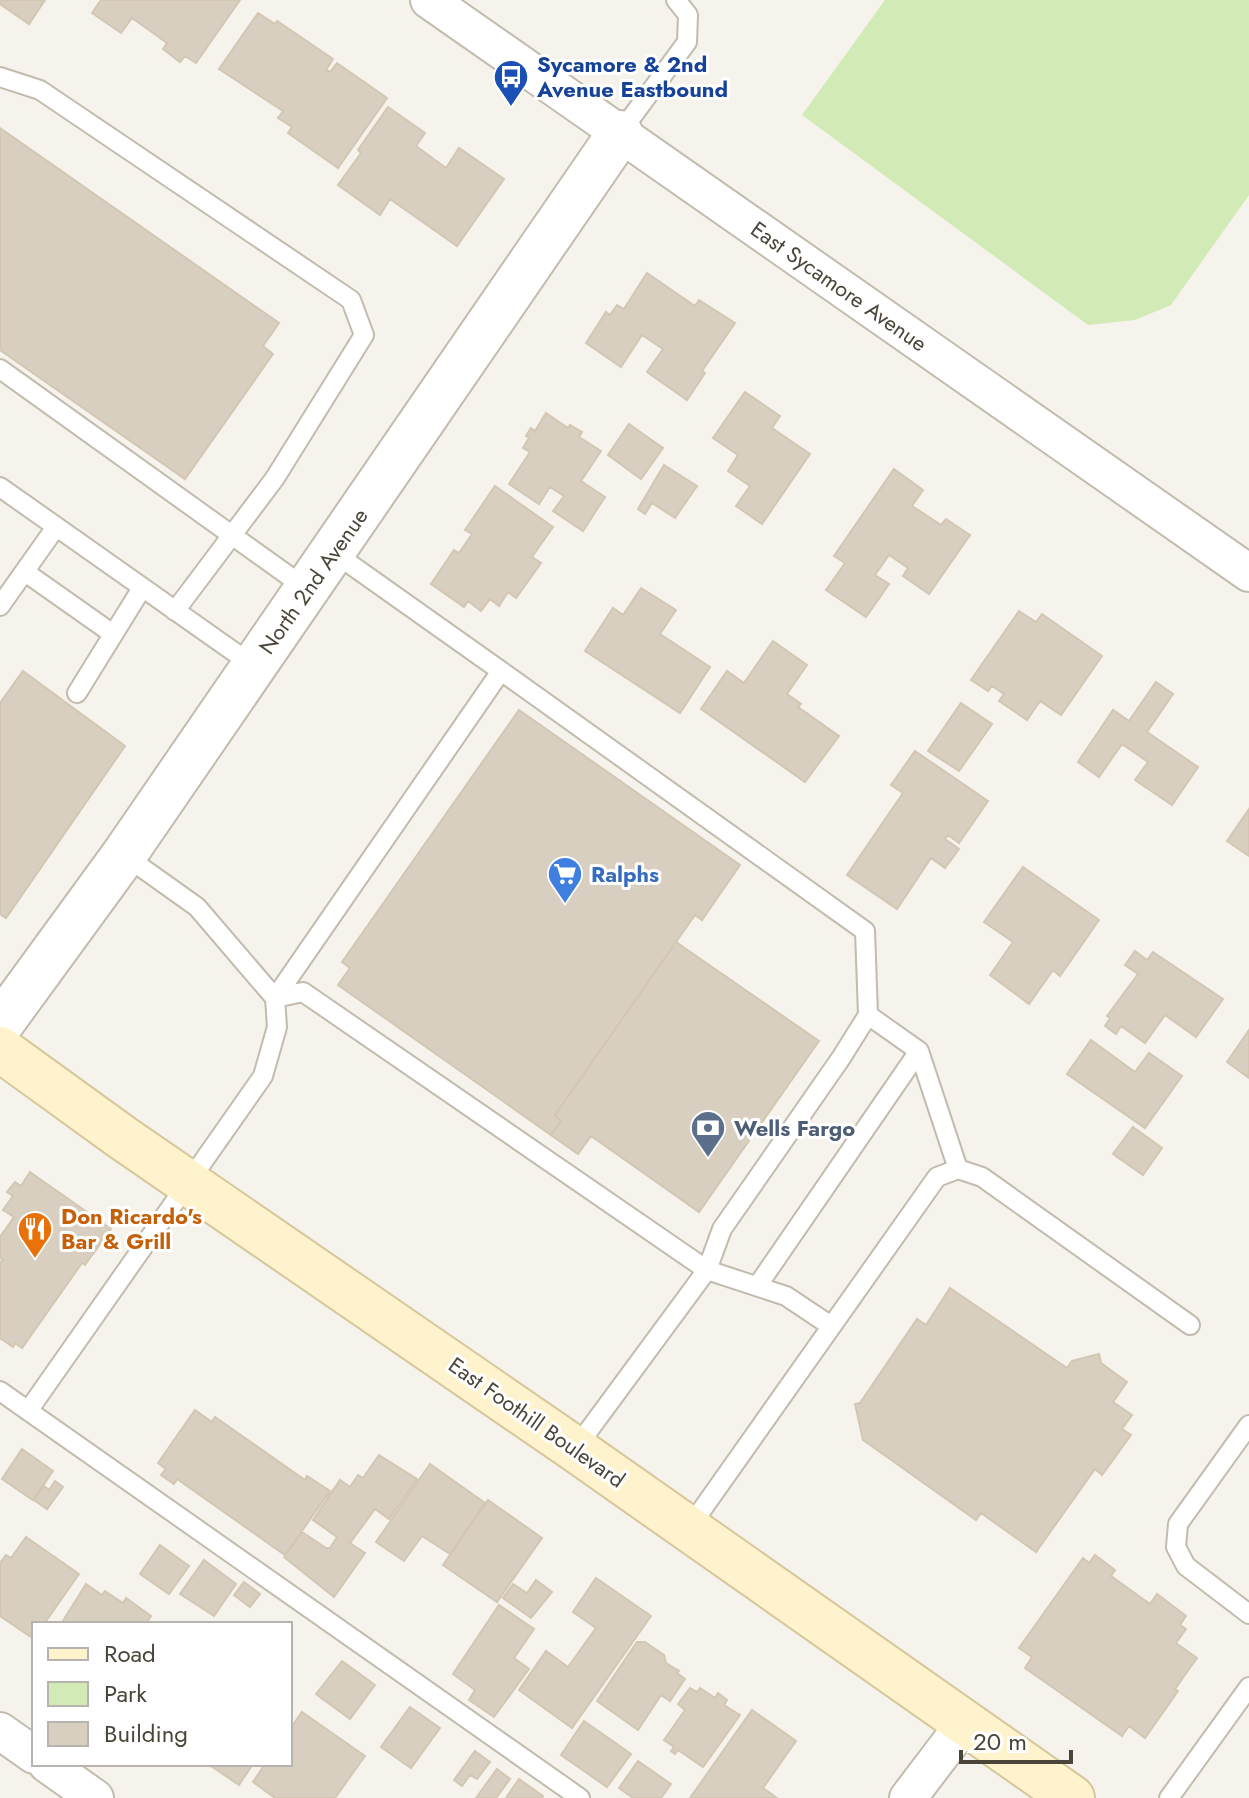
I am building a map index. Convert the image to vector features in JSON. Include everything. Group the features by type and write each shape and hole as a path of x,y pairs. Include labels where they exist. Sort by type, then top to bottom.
{"main road":[{"name":"East Foothill Boulevard","path":"0,1049 1072,1798"}],"street":[{"name":"East Sycamore Avenue","path":"429,0 1249,573"},
{"name":"North 2nd Avenue","path":"0,1025 124,855 620,133"},
{"path":"908,1798 965,1723"},
{"path":"0,1731 32,1754"},
{"path":"50,1766 95,1798"}],"lane":[{"path":"620,133 687,42 688,15 676,0"},
{"path":"0,77 40,90 351,300 364,335 275,478 175,611"},
{"path":"0,369 307,589"},
{"path":"0,487 254,666"},
{"path":"0,606 56,527"},
{"path":"333,552 865,931 868,1015 722,1229 707,1270 575,1449"},
{"path":"25,572 113,634"},
{"path":"77,693 142,588"},
{"path":"275,998 501,671"},
{"path":"28,1411 263,1076 277,1027 275,998 197,907 124,855"},
{"path":"275,998 303,992 707,1270 786,1296 831,1326"},
{"path":"868,1015 919,1051 958,1169"},
{"path":"758,1285 919,1051"},
{"path":"689,1528 937,1177 958,1169 982,1177 1190,1325"},
{"path":"0,1391 580,1798"},
{"path":"1249,1425 1178,1524 1176,1547 1186,1566 1249,1614"},
{"path":"1169,1798 1249,1687"}],"green space":[{"path":"885,0 1249,0 1249,195 1171,305 1135,320 1088,325 802,115"}],"building":[{"path":"0,0 45,0 29,24 0,4"},
{"path":"101,0 240,0 196,63 185,56 180,62 163,49 167,43 132,18 121,33 92,13"},
{"path":"258,13 275,24 277,21 333,59 326,70 330,72 337,63 387,98 338,168 288,133 292,127 278,118 283,111 219,69"},
{"path":"388,107 425,133 416,146 446,168 459,148 504,179 457,246 390,199 380,215 338,185"},
{"path":"0,128 279,323 263,346 273,354 185,479 0,350"},
{"path":"647,273 695,306 699,300 735,323 702,371 705,373 687,400 647,372 663,349 642,335 621,367 586,343 606,312 610,315 617,305 624,309"},
{"path":"745,392 780,416 772,428 810,454 762,524 736,506 750,486 728,471 738,455 713,438"},
{"path":"546,413 568,428 570,425 582,432 579,437 601,451 581,481 605,497 583,531 553,511 564,496 550,487 539,504 509,484 530,452 523,448 529,438 526,436 531,428 535,431"},
{"path":"629,424 663,448 641,479 608,455"},
{"path":"664,465 697,486 675,518 652,503 645,514 638,509"},
{"path":"894,469 923,490 912,506 941,525 946,519 970,535 929,594 903,576 908,568 889,555 875,575 889,584 866,617 826,590 845,563 834,556"},
{"path":"495,486 553,527 532,557 541,563 516,598 508,592 499,606 490,599 481,611 468,601 464,607 431,584 454,550 459,553 472,534 465,530"},
{"path":"641,588 676,610 660,634 710,667 680,713 585,651 613,608 623,615"},
{"path":"1019,611 1036,622 1042,614 1102,656 1061,715 1040,701 1027,720 999,701 1004,694 992,686 988,691 971,680"},
{"path":"773,641 807,665 787,694 801,704 798,707 839,736 805,782 701,709 727,671 744,683"},
{"path":"23,671 125,746 6,918 0,914 0,703"},
{"path":"1156,682 1173,694 1147,732 1198,767 1172,805 1135,780 1148,762 1122,744 1099,777 1078,762 1113,710 1129,721"},
{"path":"961,703 992,724 959,771 928,751"},
{"path":"519,710 740,865 702,920 695,915 676,942 555,1115 561,1121 551,1135 338,985 350,968 342,962"},
{"path":"915,751 988,801 959,843 948,835 945,839 959,849 945,868 931,858 897,909 847,875 903,793 891,785"},
{"path":"1249,809 1249,856 1227,841"},
{"path":"1023,867 1099,920 1060,976 1053,970 1029,1004 990,975 1013,942 984,922"},
{"path":"676,942 819,1041 699,1212 591,1136 578,1154 551,1135 561,1121 555,1115"},
{"path":"1135,951 1147,960 1153,952 1223,999 1196,1037 1165,1015 1145,1043 1121,1026 1116,1034 1105,1026 1110,1018 1107,1016 1138,974 1125,965"},
{"path":"1249,1030 1249,1078 1227,1062"},
{"path":"1091,1040 1135,1072 1149,1053 1182,1076 1145,1128 1067,1074"},
{"path":"1133,1127 1162,1148 1143,1175 1113,1154"},
{"path":"30,1172 111,1229 85,1265 82,1263 22,1348 15,1343 13,1347 0,1338 0,1263 3,1260 0,1258 0,1237 14,1217 3,1210 13,1196 7,1192 15,1182 21,1186"},
{"path":"950,1288 1067,1368 1072,1361 1099,1354 1101,1363 1127,1382 1113,1402 1132,1415 1122,1429 1131,1435 1102,1475 1095,1469 1036,1552 981,1513 976,1520 863,1440 855,1404 860,1403 917,1319 926,1325"},
{"path":"195,1410 212,1422 215,1417 305,1480 307,1476 330,1491 285,1555 177,1479 174,1484 161,1475 166,1469 158,1463"},
{"path":"22,1449 53,1471 33,1500 2,1479"},
{"path":"379,1455 417,1479 389,1519 375,1509 350,1543 365,1553 334,1597 284,1557 302,1532 330,1548 337,1537 313,1520 340,1480 350,1487 358,1475 363,1478"},
{"path":"430,1464 485,1503 450,1554 422,1536 404,1561 376,1542"},
{"path":"55,1481 63,1487 47,1509 34,1500 44,1486 49,1490"},
{"path":"488,1500 542,1538 497,1602 443,1565"},
{"path":"26,1537 79,1574 45,1622 32,1622 32,1638 0,1616 0,1563 6,1555 11,1558"},
{"path":"160,1545 189,1566 169,1594 140,1574"},
{"path":"1095,1555 1115,1570 1111,1576 1150,1604 1157,1594 1186,1616 1180,1625 1186,1629 1176,1643 1197,1658 1145,1738 1129,1726 1122,1736 1025,1668 1032,1657 1019,1648 1083,1558 1089,1563"},
{"path":"204,1560 236,1584 214,1616 180,1594"},
{"path":"596,1578 651,1616 572,1728 519,1690 546,1651 568,1667 596,1628 573,1612"},
{"path":"536,1580 552,1592 531,1618 503,1598 513,1584 527,1593"},
{"path":"244,1582 260,1594 250,1607 234,1595"},
{"path":"86,1584 102,1595 105,1591 123,1603 126,1598 151,1616 147,1622 62,1622"},
{"path":"499,1605 534,1629 514,1658 529,1669 494,1717 469,1700 475,1690 453,1674"},
{"path":"637,1642 645,1642 664,1655 666,1663 685,1679 670,1701 661,1695 638,1730 597,1701"},
{"path":"342,1661 375,1685 350,1719 316,1694"},
{"path":"690,1688 697,1692 700,1688 715,1698 718,1693 727,1700 724,1705 740,1715 703,1767 678,1750 675,1754 671,1751 674,1747 664,1740 685,1710 678,1704"},
{"path":"410,1707 440,1728 411,1768 381,1747"},
{"path":"752,1710 796,1741 763,1788 777,1798 690,1798"},
{"path":"302,1712 365,1756 335,1798 275,1798 253,1782 264,1766 292,1766 292,1726"},
{"path":"584,1721 631,1754 607,1787 561,1755"},
{"path":"475,1751 490,1762 477,1779 470,1775 462,1786 454,1780"},
{"path":"638,1761 671,1784 661,1798 633,1798 619,1788"},
{"path":"211,1766 252,1766 239,1785"},
{"path":"497,1769 510,1779 496,1798 476,1798"},
{"path":"519,1779 543,1796 542,1798 506,1798"}],"place":[{"name":"Sycamore & 2nd Avenue Eastbound","path":"511,108"},
{"name":"Ralphs","path":"565,905"},
{"name":"Wells Fargo","path":"708,1159"},
{"name":"Don Ricardo's Bar & Grill","path":"35,1260"}]}
